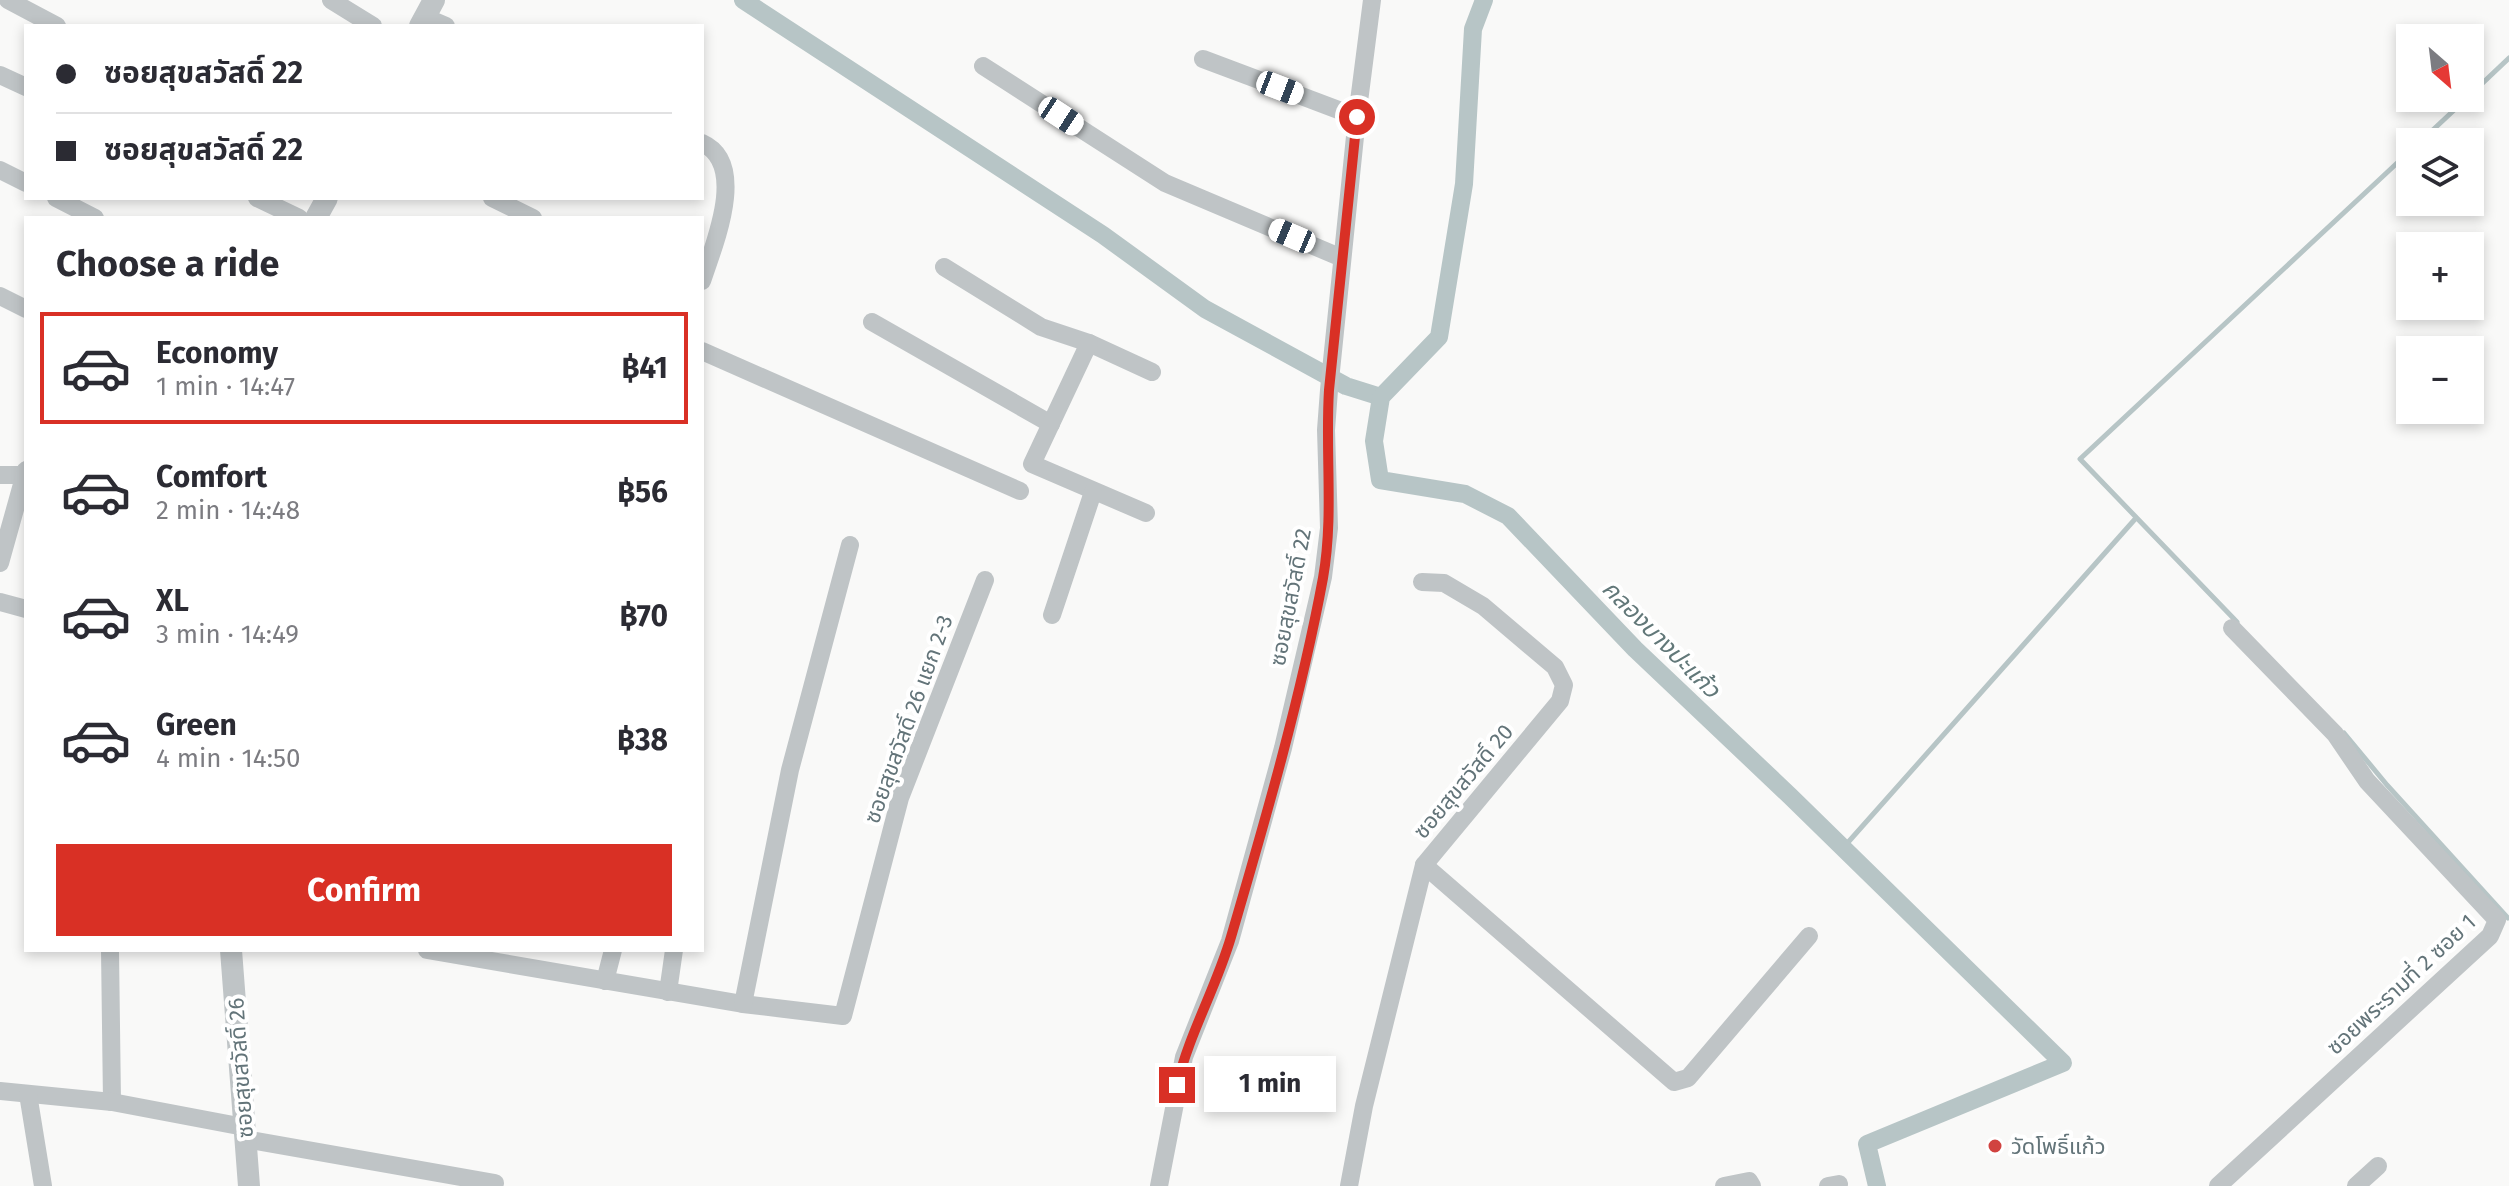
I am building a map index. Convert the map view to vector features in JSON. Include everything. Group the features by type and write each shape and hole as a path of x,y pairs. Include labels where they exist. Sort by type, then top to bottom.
{"street":[{"path":"8,0 53,24"},
{"path":"331,0 370,24"},
{"name":"ซอยสุขสวัสดิ์ 22","path":"1159,1186 1184,1057 1230,941 1283,748 1323,577 1329,528 1326,430 1370,1"},
{"path":"1203,59 1357,117"},
{"path":"983,66 1165,183 1342,258"},
{"path":"0,75 24,86"},
{"path":"704,144 719,159 725,176 724,212 704,275"},
{"path":"0,170 24,182"},
{"path":"60,200 91,216"},
{"path":"261,200 295,216"},
{"path":"496,200 529,216"},
{"path":"944,267 1041,327 1089,343 1152,372"},
{"path":"0,296 24,308"},
{"path":"872,322 1051,424"},
{"path":"1089,343 1032,464 1146,513"},
{"path":"704,352 1020,491"},
{"path":"0,475 24,472"},
{"path":"0,563 24,479"},
{"path":"1052,615 1093,492"},
{"path":"451,952 511,957 605,981 743,1004 790,770 850,545"},
{"name":"ซอยสุขสวัสดิ์ 26 แยก 2-3","path":"743,1004 843,1016 900,798 985,580"},
{"name":"ซอยสุขสวัสดิ์ 20","path":"1349,1186 1364,1106 1424,865 1560,701 1564,685 1555,667 1483,606 1444,583 1422,582"},
{"path":"0,602 24,608"},
{"name":"ซอยพระรามที่ 2 ซอย 1","path":"2218,1186 2490,936 2497,920 2367,781 2335,734 2232,628"},
{"path":"1424,865 1674,1082 1688,1078 1809,936"},
{"path":"110,952 112,1102"},
{"name":"ซอยสุขสวัสดิ์ 26","path":"231,952 249,1186"},
{"path":"605,981 612,952"},
{"path":"668,992 674,952"},
{"path":"0,1091 112,1102 245,1133 495,1183"},
{"path":"28,1094 43,1186"},
{"path":"2356,1186 2378,1166"},
{"path":"1724,1186 1749,1181 1752,1186"}],"waterway":[{"path":"743,0 1103,235 1205,309 1346,386 1381,397"},
{"name":"คลองบางปะแก้ว","path":"1484,0 1473,29 1464,184 1439,337 1381,397 1374,441 1380,480 1465,494 1508,516 1635,649 2063,1063 1867,1144 1877,1186"},
{"path":"2484,82 2509,58"},
{"path":"2435,128 2452,112"},
{"path":"2237,622 2080,459 2396,164"},
{"path":"1843,848 2136,518"},
{"path":"2344,733 2508,918"}],"place":[{"name":"วัดโพธิ์แก้ว","path":"1995,1146"}],"route":[{"path":"1177,1085 1184,1057 1230,941 1283,748 1323,577 1329,528 1326,430 1357,117"}]}
